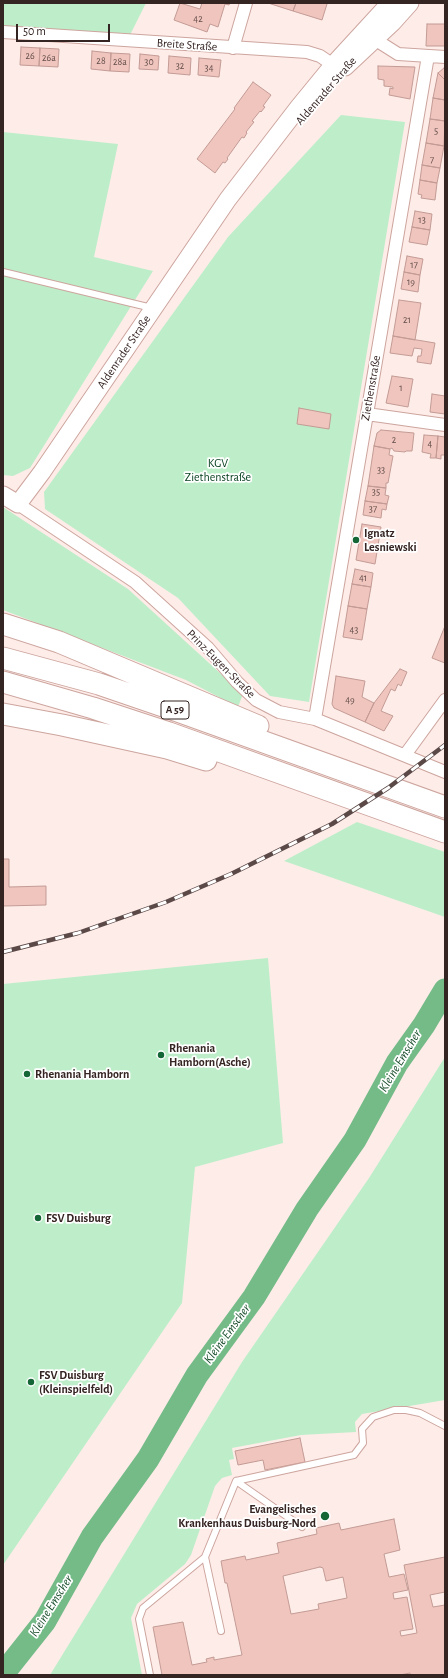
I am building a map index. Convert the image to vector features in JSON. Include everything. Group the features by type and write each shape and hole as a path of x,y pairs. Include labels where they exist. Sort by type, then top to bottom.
{"highway":[{"path":"3,624 59,642 246,720 344,770"},
{"name":"A 59","path":"3,658 99,684 445,807"},
{"name":"A 59","path":"3,682 93,708 162,731 445,832"},
{"path":"10,715 167,748 230,767 320,787"}],"street":[{"path":"234,48 246,3"},
{"name":"Aldenrader Straße","path":"369,36 390,3"},
{"name":"Aldenrader Straße","path":"18,504 42,472 228,199 298,108 369,36 410,3"},
{"name":"Breite Straße","path":"3,32 307,52 320,56 338,68"},
{"path":"369,36 398,54 445,57"},
{"name":"Ziethenstraße","path":"315,719 428,56"},
{"path":"367,414 445,425"},
{"name":"Prinz-Eugen-Straße","path":"3,495 135,582 208,648 237,682 256,700 279,712 315,719 445,772"},
{"path":"406,755 445,700"}],"lane":[{"path":"3,272 154,308"},
{"path":"236,1481 354,1455 363,1443 362,1429 373,1416 394,1410 420,1412 445,1426"},
{"path":"236,1481 302,1528"},
{"path":"150,1675 139,1619 142,1608 205,1557 236,1481"},
{"path":"205,1557 220,1631"}],"green space":[{"path":"3,3 146,3 128,39 3,29"},
{"name":"KGV Ziethenstraße","path":"341,115 405,122 309,702 270,696 178,598 45,509 44,492 228,237"},
{"path":"3,132 118,144 94,257 153,271 30,468 13,476 3,475"},
{"path":"3,507 128,589 243,694 238,707 186,680 3,610"},
{"path":"357,822 445,852 445,917 284,861"},
{"path":"268,958 283,1143 195,1167 182,1303 3,1565 3,984"},
{"path":"445,1057 445,1400 362,1414 355,1422 356,1432 301,1435 232,1448 234,1459 229,1460 232,1475 222,1478 215,1486 191,1555 185,1564 137,1604 131,1618 142,1675 50,1675 242,1362 369,1178"}],"building":[{"path":"180,3 200,9 202,3 230,3 229,5 225,4 218,27 210,24 207,32 174,20"},
{"path":"268,3 296,3 293,11"},
{"path":"296,3 327,4 322,20 293,11"},
{"path":"427,24 445,24 445,46 426,46"},
{"path":"21,47 40,48 39,66 20,65"},
{"path":"40,48 59,49 58,67 39,66"},
{"path":"92,51 111,53 110,71 91,69"},
{"path":"111,53 130,54 129,72 110,71"},
{"path":"140,54 159,56 158,70 139,69"},
{"path":"169,56 191,58 190,75 168,73"},
{"path":"199,58 221,60 219,77 198,75"},
{"path":"378,66 415,67 410,99 389,95 390,88 393,89 393,87 384,86 384,80 378,79"},
{"path":"445,68 445,80 438,73"},
{"path":"438,73 445,80 445,100 433,98"},
{"path":"253,82 271,95 263,106 265,107 252,121 254,122 246,132 247,133 244,138 242,137 225,163 223,162 215,173 197,159 235,109 234,108"},
{"path":"433,98 445,100 445,121 430,119"},
{"path":"430,119 445,121 444,146 426,143"},
{"path":"426,143 444,146 440,168 422,165"},
{"path":"422,165 440,168 437,183 420,180"},
{"path":"420,180 437,183 435,200 421,198 422,195 418,194"},
{"path":"415,211 432,214 430,230 412,227"},
{"path":"412,227 430,230 427,245 409,242"},
{"path":"407,256 423,259 420,275 404,272"},
{"path":"404,272 420,275 418,292 401,289"},
{"path":"399,300 421,303 415,340 393,336"},
{"path":"393,336 435,343 431,364 417,362 418,356 421,356 422,349 414,348 412,356 390,353"},
{"path":"392,376 413,379 408,407 386,403"},
{"path":"432,394 445,396 445,414 430,412"},
{"path":"299,408 331,414 329,429 297,424"},
{"path":"381,430 414,433 412,451 394,451 392,448 390,449 374,446 377,433"},
{"path":"424,435 438,436 436,458 430,458 431,454 422,452"},
{"path":"438,436 445,437 445,455 441,455 441,459 436,458"},
{"path":"374,446 390,449 389,455 393,456 386,488 368,486"},
{"path":"368,486 386,488 385,495 389,496 387,504 365,501"},
{"path":"365,501 387,504 386,510 382,509 381,518 363,515"},
{"path":"362,524 381,527 375,564 356,560"},
{"path":"355,569 373,573 371,587 352,584"},
{"path":"352,584 371,587 367,609 348,606"},
{"path":"348,606 367,609 362,640 343,637"},
{"path":"445,626 445,663 432,658"},
{"path":"400,669 407,672 401,686 398,684 395,691 391,689 381,711 393,716 384,731 365,722 374,703"},
{"path":"336,676 365,681 362,697 374,703 365,722 334,708 332,704"},
{"path":"3,859 9,859 9,887 46,886 46,905 3,906"},
{"path":"300,1438 305,1462 265,1470 263,1460 238,1465 235,1451"},
{"path":"394,1519 400,1550 384,1554 389,1577 404,1574 408,1590 393,1593 394,1599 407,1597 413,1629 400,1631 401,1636 417,1633 404,1565 445,1557 445,1592 430,1595 433,1607 445,1605 445,1675 410,1675 410,1673 400,1675 162,1675 153,1627 183,1622 192,1665 207,1662 206,1659 214,1657 214,1660 242,1655 221,1561 245,1556 246,1560 279,1553 277,1543 317,1534 316,1528 339,1523 341,1530","holes":["320,1567 323,1568 326,1581 343,1577 347,1598 318,1604 319,1609 291,1614 283,1576"]}],"waterway":[{"name":"Kleine Emscher","path":"3,1674 45,1621 92,1537 148,1459 197,1375 254,1297 307,1209 355,1140 397,1063 424,1025 445,990"}],"railway":[{"path":"3,952 78,933 166,902 231,874 332,824 388,788 445,745"}],"place":[{"name":"Ignatz Lesniewski","path":"356,540"},
{"name":"Rhenania Hamborn(Asche)","path":"161,1055"},
{"name":"Rhenania Hamborn","path":"27,1074"},
{"name":"FSV Duisburg","path":"38,1218"},
{"name":"FSV Duisburg (Kleinspielfeld)","path":"31,1382"},
{"name":"Evangelisches Krankenhaus Duisburg-Nord","path":"325,1516"}]}
